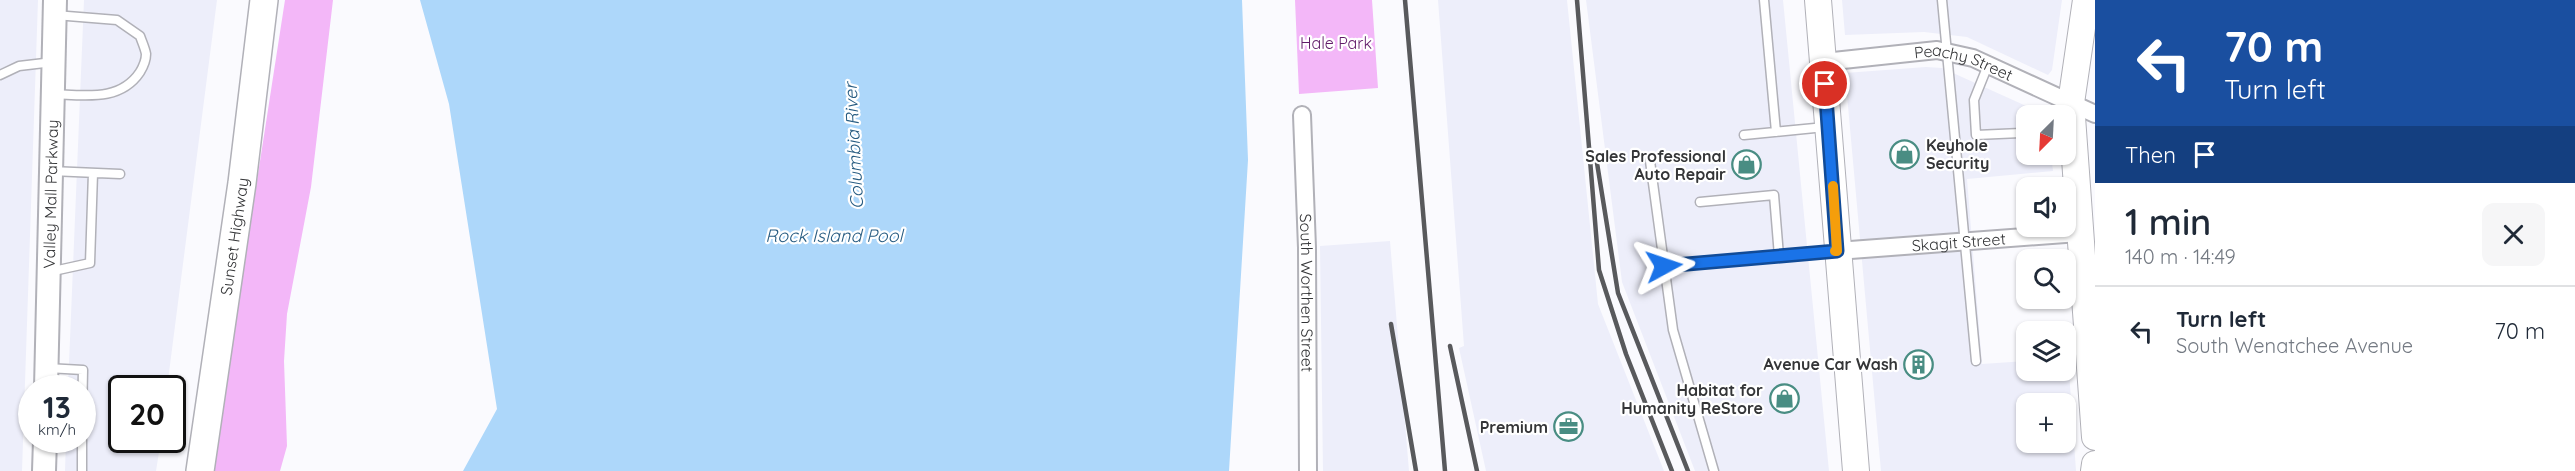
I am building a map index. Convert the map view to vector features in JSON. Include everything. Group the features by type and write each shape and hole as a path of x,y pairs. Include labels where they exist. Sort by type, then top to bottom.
{"highway":[{"name":"Sunset Highway","path":"200,471 242,183 264,0"}],"main road":[{"path":"1818,0 1856,471"},
{"path":"2072,103 2086,0"},
{"name":"Valley Mall Parkway","path":"46,375 55,8"},
{"path":"2075,165 2079,233 2090,289 2095,437"},
{"path":"44,471 45,453"},
{"path":"2094,471 2095,464"}],"street":[{"name":"Peachy Street","path":"1824,62 1924,51 1946,51 1973,58 2095,114"},
{"name":"South Worthen Street","path":"1302,115 1307,248 1308,471"},
{"name":"Skagit Street","path":"1837,251 2079,233"}],"lane":[{"path":"1764,0 1776,132"},
{"path":"1942,0 1976,361"},
{"path":"53,94 97,95 117,92 133,82 143,67 146,56 140,36 117,20 55,8"},
{"path":"0,75 19,66 54,62"},
{"path":"1988,65 1974,100 1976,135 2016,134"},
{"path":"1744,135 1828,127"},
{"path":"1650,161 1672,330 1714,471"},
{"path":"51,171 120,174"},
{"path":"49,272 90,263 93,173"},
{"path":"1700,202 1774,195 1779,256"},
{"path":"1664,266 1837,251"},
{"path":"60,375 83,370 83,375"},
{"path":"82,453 82,471"}],"shaded area":[{"path":"0,0 38,0 25,375 18,375 18,453 23,453 22,471 0,471"},
{"path":"84,0 217,0 169,375 108,375 108,453 159,453 156,471 65,471 66,453 96,453 96,375 69,375"},
{"path":"1438,0 1567,0 1598,304 1664,471 1486,471 1459,348 1464,346"},
{"path":"1586,0 1783,0 1829,471 1695,471 1622,282"},
{"path":"1842,0 2062,0 2052,70 2048,75 1967,37 1924,32 1845,35"},
{"path":"1926,67 1942,68 2024,105 2016,105 2016,165 2052,165 2053,171 1967,179 1982,364 2016,362 2016,381 2070,381 2071,393 2016,393 2016,453 2075,453 2076,471 1881,471 1845,73"},
{"path":"1390,241 1409,471 1323,471 1320,246"}],"green space":[{"path":"285,0 333,0 311,187 287,314 284,361 287,446 280,471 212,471"},
{"name":"Hale Park","path":"1295,0 1372,0 1378,88 1299,94"}],"water":[{"name":"Rock Island Pool","path":"420,0 1242,0 1248,160 1229,471 463,471 497,409 449,104"}],"railway":[{"path":"1405,0 1445,471"},
{"path":"1577,0 1599,270 1626,354 1672,471"},
{"path":"1597,163 1618,293 1688,471"},
{"path":"1391,324 1416,471"},
{"path":"1450,346 1477,471"}],"slow traffic":[{"path":"1833,186 1837,251 1835,251"}],"place":[{"name":"Keyhole Security","path":"1905,154"},
{"name":"Sales Professional Auto Repair","path":"1747,165"},
{"name":"Avenue Car Wash","path":"1919,364"},
{"name":"Habitat for Humanity ReStore","path":"1784,399"},
{"name":"Premium","path":"1569,427"}],"route":[{"path":"1664,266 1837,251 1825,84"}],"water label":[{"name":"Columbia River","path":"854,146"}]}
